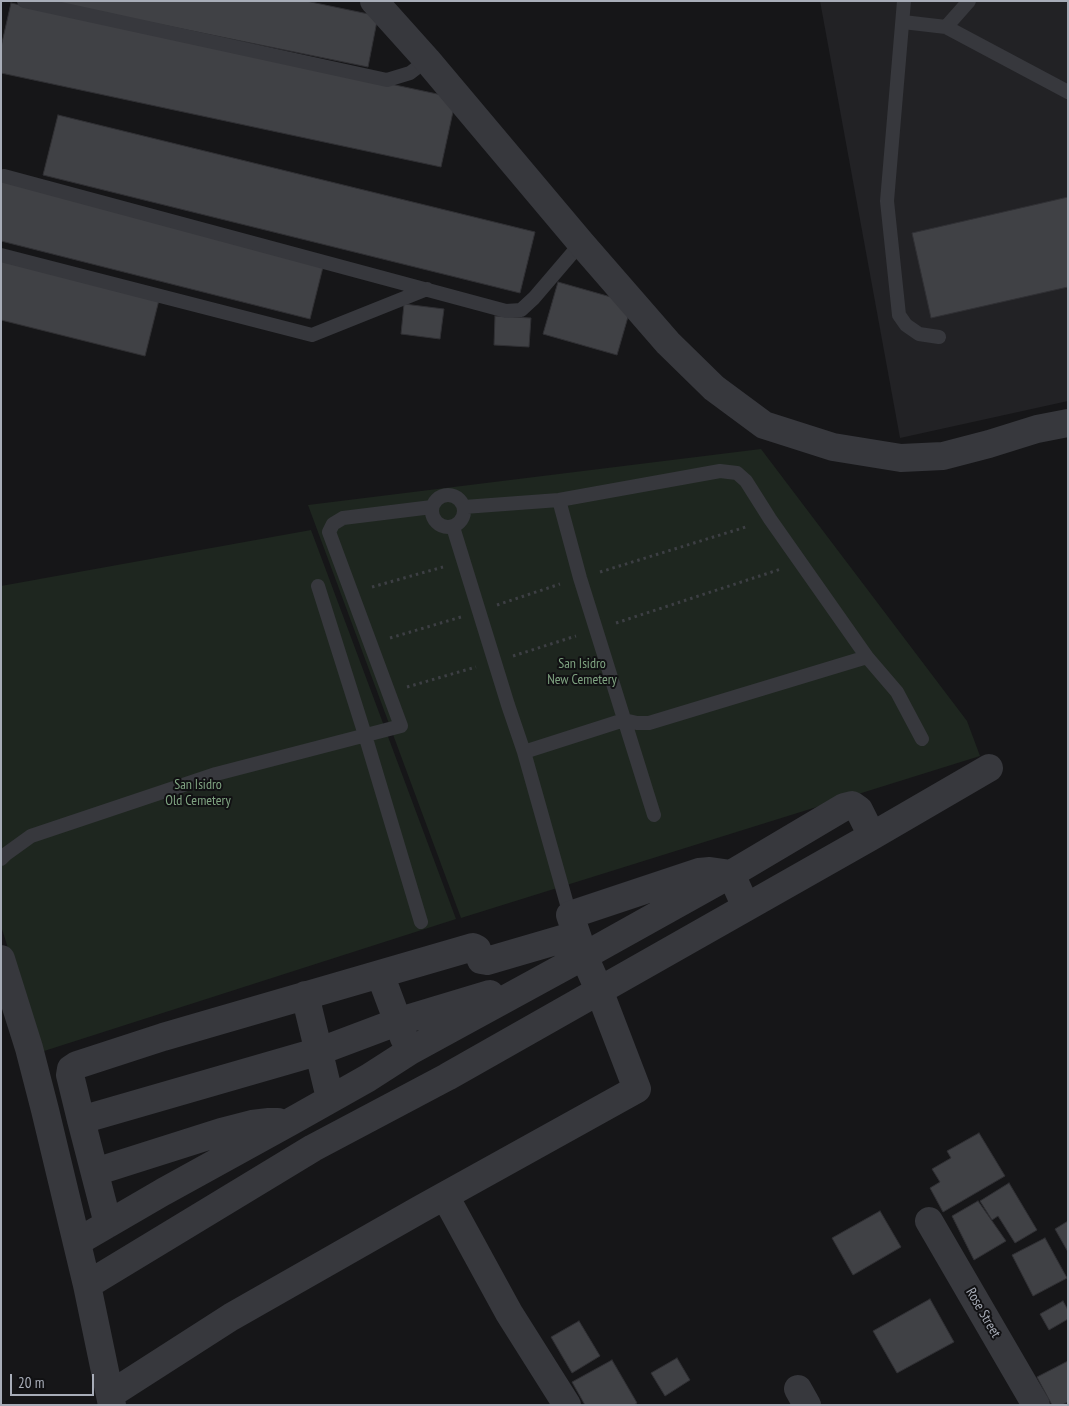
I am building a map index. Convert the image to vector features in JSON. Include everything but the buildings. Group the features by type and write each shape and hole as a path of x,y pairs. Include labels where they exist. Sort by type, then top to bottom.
{"street":[{"path":"374,1 427,60 668,343 714,388 764,425 833,448 901,458 943,456 1068,422"},
{"path":"87,1285 313,1148 447,1077 989,768"},
{"path":"108,1224 70,1075 71,1069 77,1065 163,1037 473,947 477,949 481,960 487,961 577,936 731,874 844,807 852,805 859,810 872,836"},
{"path":"76,1242 368,1078 419,1045 550,975 577,936 699,872 731,874"},
{"path":"731,874 746,907"},
{"path":"1,959 29,1048 87,1285 111,1400 231,1317 638,1089 577,936"},
{"path":"380,974 397,1022 447,1077"},
{"path":"80,1120 320,1051 397,1022 550,975"},
{"path":"305,995 330,1098"},
{"path":"293,1121 313,1148"},
{"path":"95,1172 252,1124 293,1121"},
{"path":"163,1192 183,1227"},
{"path":"445,1196 509,1313 567,1405"},
{"name":"Rose Street","path":"929,1221 1036,1405"}],"lane":[{"path":"24,1 387,80 410,73 427,60"},
{"path":"904,1 887,201 899,315 906,325 920,334 939,337"},
{"path":"946,27 969,1"},
{"path":"903,22 946,27 1068,92"},
{"path":"4,176 506,311 521,310 534,298 581,243"},
{"path":"1,254 312,335 427,289"},
{"path":"464,507 558,500 720,470 737,473 746,481 770,520 868,657 897,692 922,739"},
{"path":"444,496 452,496 459,500 464,507 464,515 460,523 453,527 444,527 437,523 432,516 432,507 436,500 444,496"},
{"path":"558,500 580,578 654,815"},
{"path":"1,859 31,836 216,774 401,726 329,532 333,524 343,518 432,507"},
{"path":"453,527 494,662 524,752 577,936"},
{"path":"318,586 421,922"},
{"path":"524,752 624,720 649,723 868,657"}],"path":[{"path":"370,644 770,520"},
{"path":"351,592 463,562"},
{"path":"388,692 494,662 801,562"}],"shaded area":[{"path":"820,1 1068,1 1068,401 900,438"}],"green space":[{"name":"San Isidro New Cemetery","path":"761,449 967,721 980,756 461,918 308,505"},
{"name":"San Isidro Old Cemetery","path":"311,530 456,919 41,1052 1,926 1,586"}]}
